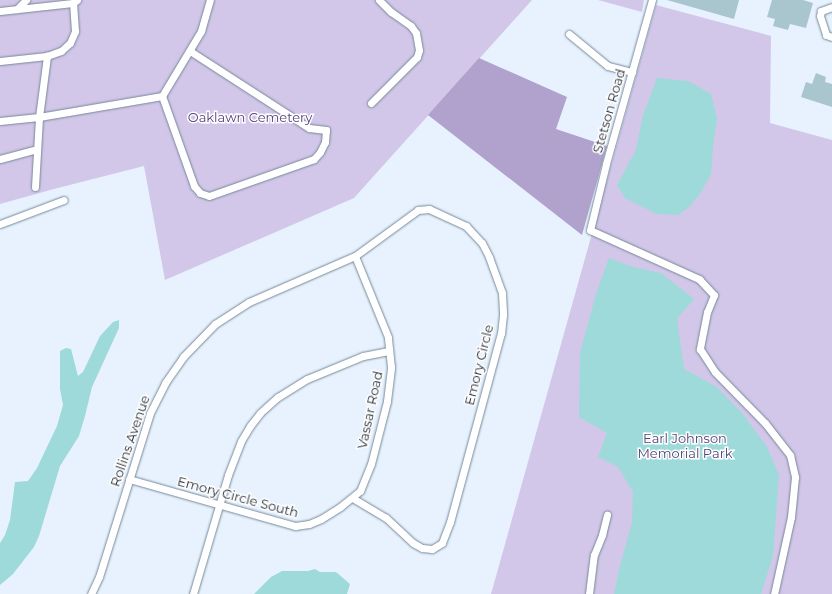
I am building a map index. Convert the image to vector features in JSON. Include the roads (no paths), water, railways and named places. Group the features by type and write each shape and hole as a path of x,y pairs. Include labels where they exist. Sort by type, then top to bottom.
{"street":[{"path":"17,9 26,0"},
{"path":"0,121 39,117 162,96 190,51 200,31 210,0"},
{"path":"371,103 417,57 419,50 416,34 410,26 391,12 379,0"},
{"name":"Stetson Road","path":"652,0 606,164 590,230 699,280 714,295 707,312 700,349 715,372 765,423 790,455 795,477 791,517 774,594"},
{"path":"0,11 75,2 75,25 73,37 62,51 47,56 0,61"},
{"path":"832,7 821,11 820,16 826,35 832,37"},
{"path":"568,34 608,66 632,72"},
{"path":"162,96 194,186 200,193 209,196 314,159 320,152 325,142 326,130 310,128 190,51"},
{"path":"35,187 39,117 47,56"},
{"path":"0,159 37,149"},
{"path":"0,224 64,200"},
{"name":"Emory Circle","path":"353,498 389,520 416,545 428,549 438,546 444,538 450,522 501,333 503,315 502,293 489,257 475,235 460,222 429,209 418,210 355,256"},
{"name":"Vassar Road","path":"353,498 360,491 368,474 387,401 391,367 388,337 355,256"},
{"name":"Rollins Avenue","path":"91,594 99,577 129,479 156,399 183,357 215,324 249,302 355,256"},
{"path":"193,594 228,475 241,441 250,426 267,406 290,388 363,356 389,351"},
{"name":"Emory Circle South","path":"129,479 289,525 301,526 321,519 353,498"},
{"path":"589,594 594,555 602,535 607,515"}],"park label":[{"name":"Oaklawn Cemetery","path":"250,117"},
{"name":"Earl Johnson Memorial Park","path":"685,446"}]}
